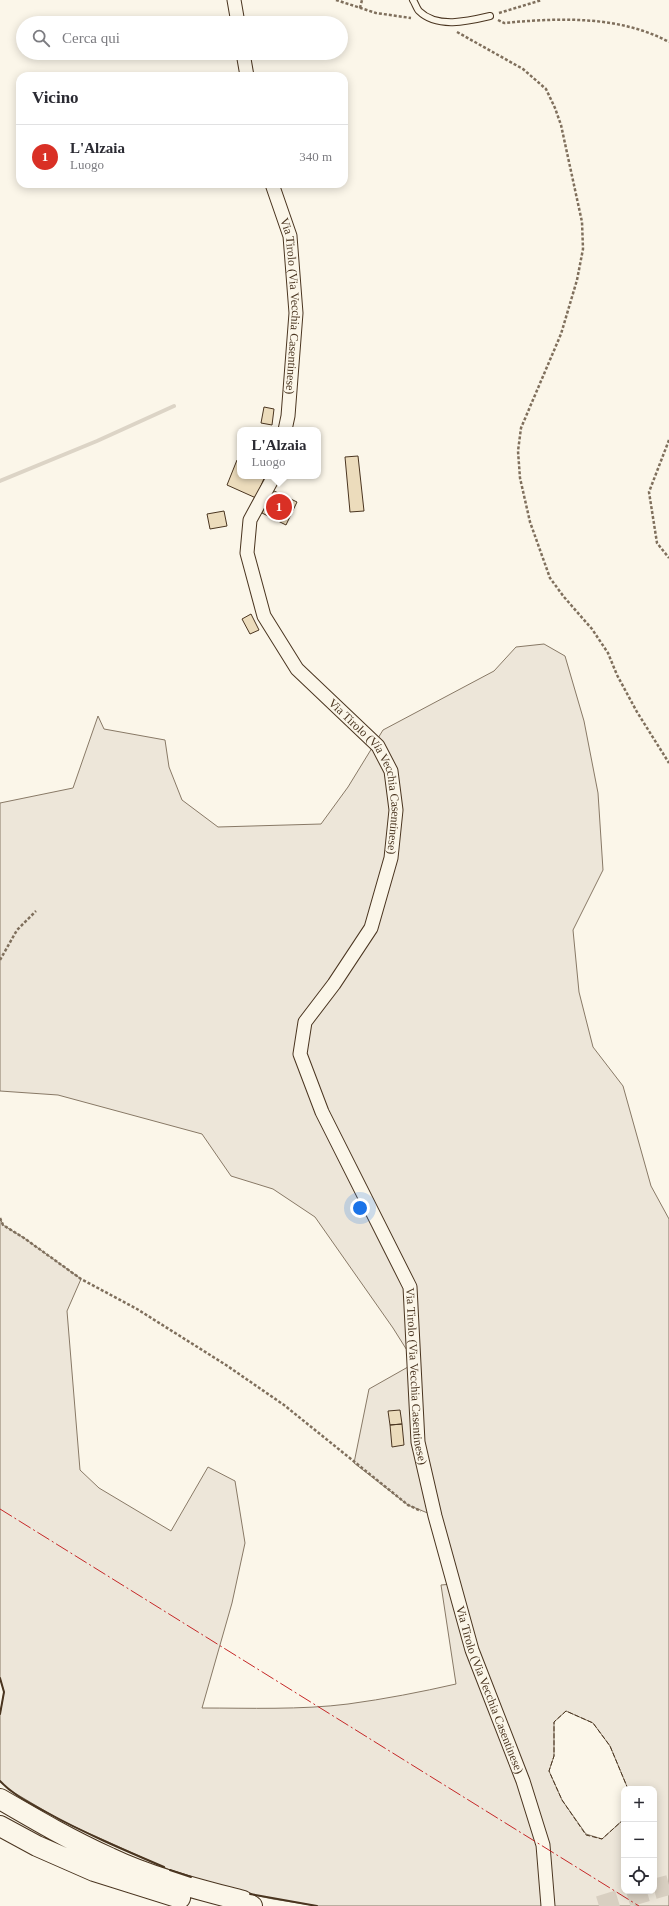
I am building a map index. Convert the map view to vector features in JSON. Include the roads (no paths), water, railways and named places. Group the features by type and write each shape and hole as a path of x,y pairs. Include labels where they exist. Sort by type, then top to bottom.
{"main road":[{"path":"0,1799 110,1859 172,1882 243,1901 252,1906"},
{"path":"0,1826 37,1846 94,1871 157,1892 211,1906"}],"street":[{"path":"234,0 237,16"},
{"path":"244,60 246,72"},
{"name":"Via Tirolo (Via Vecchia Casentinese)","path":"273,188 290,236 296,313 288,416 286,427"},
{"name":"Via Tirolo (Via Vecchia Casentinese)","path":"272,479 250,520 247,553 264,616 297,669 378,746 391,771 396,810 391,858 371,928 334,984 305,1022 300,1054 322,1112 410,1287 418,1442 435,1516 472,1650 523,1781 543,1845 548,1906"}],"lane":[{"path":"413,0 419,11 437,21 466,22 490,16"}],"waterway":[{"path":"0,481 97,441 174,406"}],"tunnel":[{"path":"657,1888 669,1885"},
{"path":"599,1906 638,1894"}],"place":[{"name":"L'Alzaia","path":"279,507"}]}
